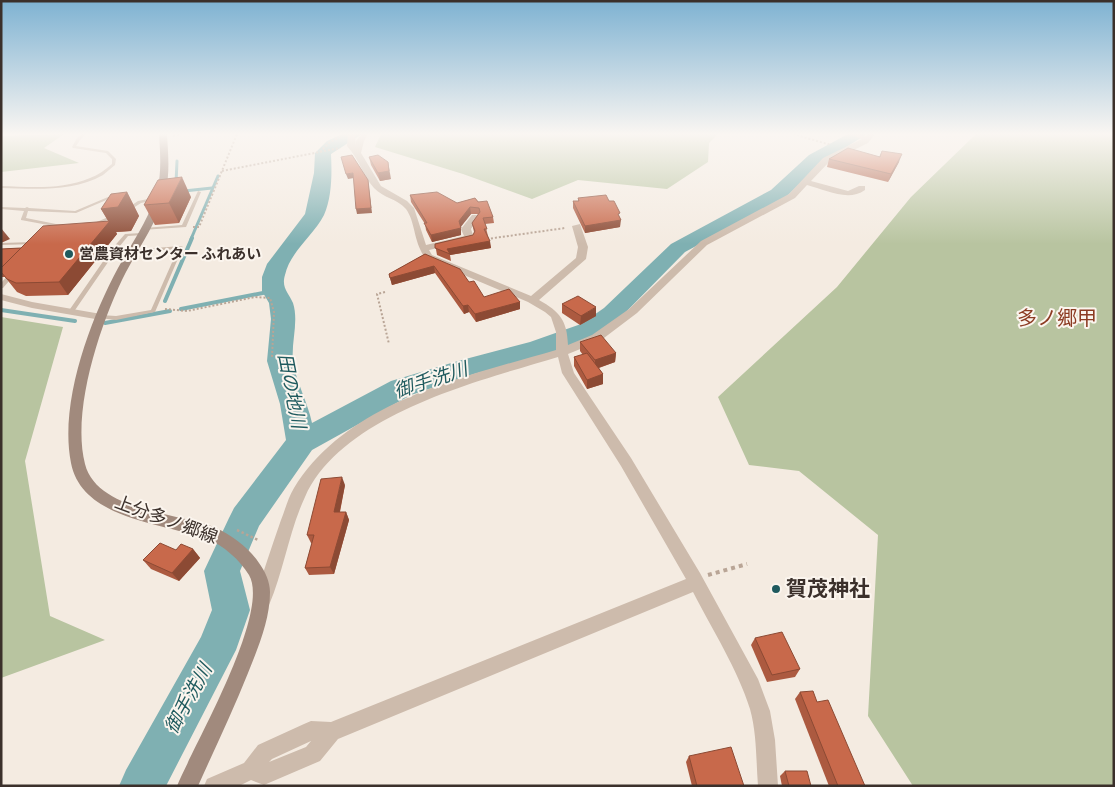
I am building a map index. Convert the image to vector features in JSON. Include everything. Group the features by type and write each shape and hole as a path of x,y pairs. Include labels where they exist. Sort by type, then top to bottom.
{"main road":[{"name":"上分多ノ郷線","path":"164,171 163,198 132,251 102,317 89,356 75,424 75,452 78,467 84,478 101,496 140,514 210,533 233,546 249,561 262,590 260,615 237,674 187,786"}],"street":[{"path":"367,171 378,188 409,207 423,249 434,260 532,300 556,316 562,332 562,350 568,373 626,462 695,581 751,686 760,711 768,786"},
{"path":"262,602 279,547 299,493 320,462 350,436 380,417 447,386 596,338 633,311 704,243 792,196 817,171"},
{"path":"807,182 848,194 862,188"},
{"path":"423,249 468,238 466,229 475,217"},
{"path":"532,300 581,259 583,247 577,226"},
{"path":"1,297 102,317"},
{"path":"214,786 250,770 264,775 313,754 330,732 695,581"}],"lane":[{"path":"1,187 55,187 101,175 106,171"},
{"path":"71,312 113,251 127,235 184,226 199,192"},
{"path":"1,208 76,212 108,198"},
{"path":"90,225 109,219 140,202 163,198"},
{"path":"27,208 23,219 65,227"},
{"path":"1,244 35,243 36,248"},
{"path":"102,317 116,318 153,311 182,247 132,251"},
{"path":"1,286 18,267"}],"path":[{"path":"199,227 222,171"},
{"path":"468,238 469,241 577,226"},
{"path":"385,292 377,294 389,344"},
{"path":"153,311 169,309 187,311 262,296 270,298 274,312 272,357"},
{"path":"695,581 747,564"}],"green space":[{"path":"452,171 695,171 667,189 578,180 532,199"},
{"path":"938,171 1114,171 1114,786 913,786 868,716 878,535 799,471 749,465 718,397 837,287 911,197"},
{"path":"1,317 63,327 25,461 50,616 105,640 1,678"}],"building":[{"path":"345,171 362,171 368,180 371,208 356,209 353,173 346,174"},
{"path":"877,171 893,171 891,174"},
{"path":"182,177 169,203 144,205 158,180"},
{"path":"127,192 118,207 101,209 111,194"},
{"path":"437,192 457,203 475,198 478,202 487,201 493,217 483,218 487,229 484,229 490,241 447,249 450,254 435,248 435,244 473,235 475,231 472,223 480,212 479,208 470,207 459,221 461,228 431,235 424,223 427,223 410,195"},
{"path":"606,195 609,201 614,201 621,220 585,226 573,201 579,201 578,198"},
{"path":"110,221 59,282 16,283 7,279 1,272 1,268 43,226"},
{"path":"21,248 1,268 1,249"},
{"path":"425,254 460,269 469,282 474,281 484,297 509,289 520,302 475,314 468,305 463,306 434,266 390,278 389,274"},
{"path":"578,296 596,307 581,316 562,304"},
{"path":"601,335 616,353 595,360 580,342"},
{"path":"587,353 603,374 587,380 574,357"},
{"path":"342,477 334,512 346,512 330,567 305,568 314,535 307,535 321,479"},
{"path":"160,543 176,550 181,544 193,549 172,573 143,560"},
{"path":"782,632 800,669 772,675 755,638"},
{"path":"813,691 817,702 828,700 865,786 838,786 800,692"},
{"path":"731,747 744,786 697,786 689,756"},
{"path":"785,771 807,771 811,786 789,786"}],"waterway":[{"path":"176,183 177,171"},
{"name":"田の地川","path":"301,442 294,404 280,361 283,319 281,303 273,291 273,277 278,264 314,215 318,204 323,171"},
{"name":"御手洗川","path":"301,442 401,388 467,367 537,349 590,330 612,313 678,248 778,194 803,171"},
{"path":"191,239 218,176"},
{"path":"184,191 212,188"},
{"path":"165,301 192,238"},
{"path":"181,309 273,291"},
{"path":"1,310 75,321"},
{"path":"105,323 170,311"},
{"name":"御手洗川","path":"142,786 216,650 231,610 222,571 246,518 301,442"}],"place":[{"name":"営農資材センター ふれあい","path":"69,254"},
{"name":"賀茂神社","path":"776,589"}],"district":[{"name":"多ノ郷甲","path":"1057,319"}]}
